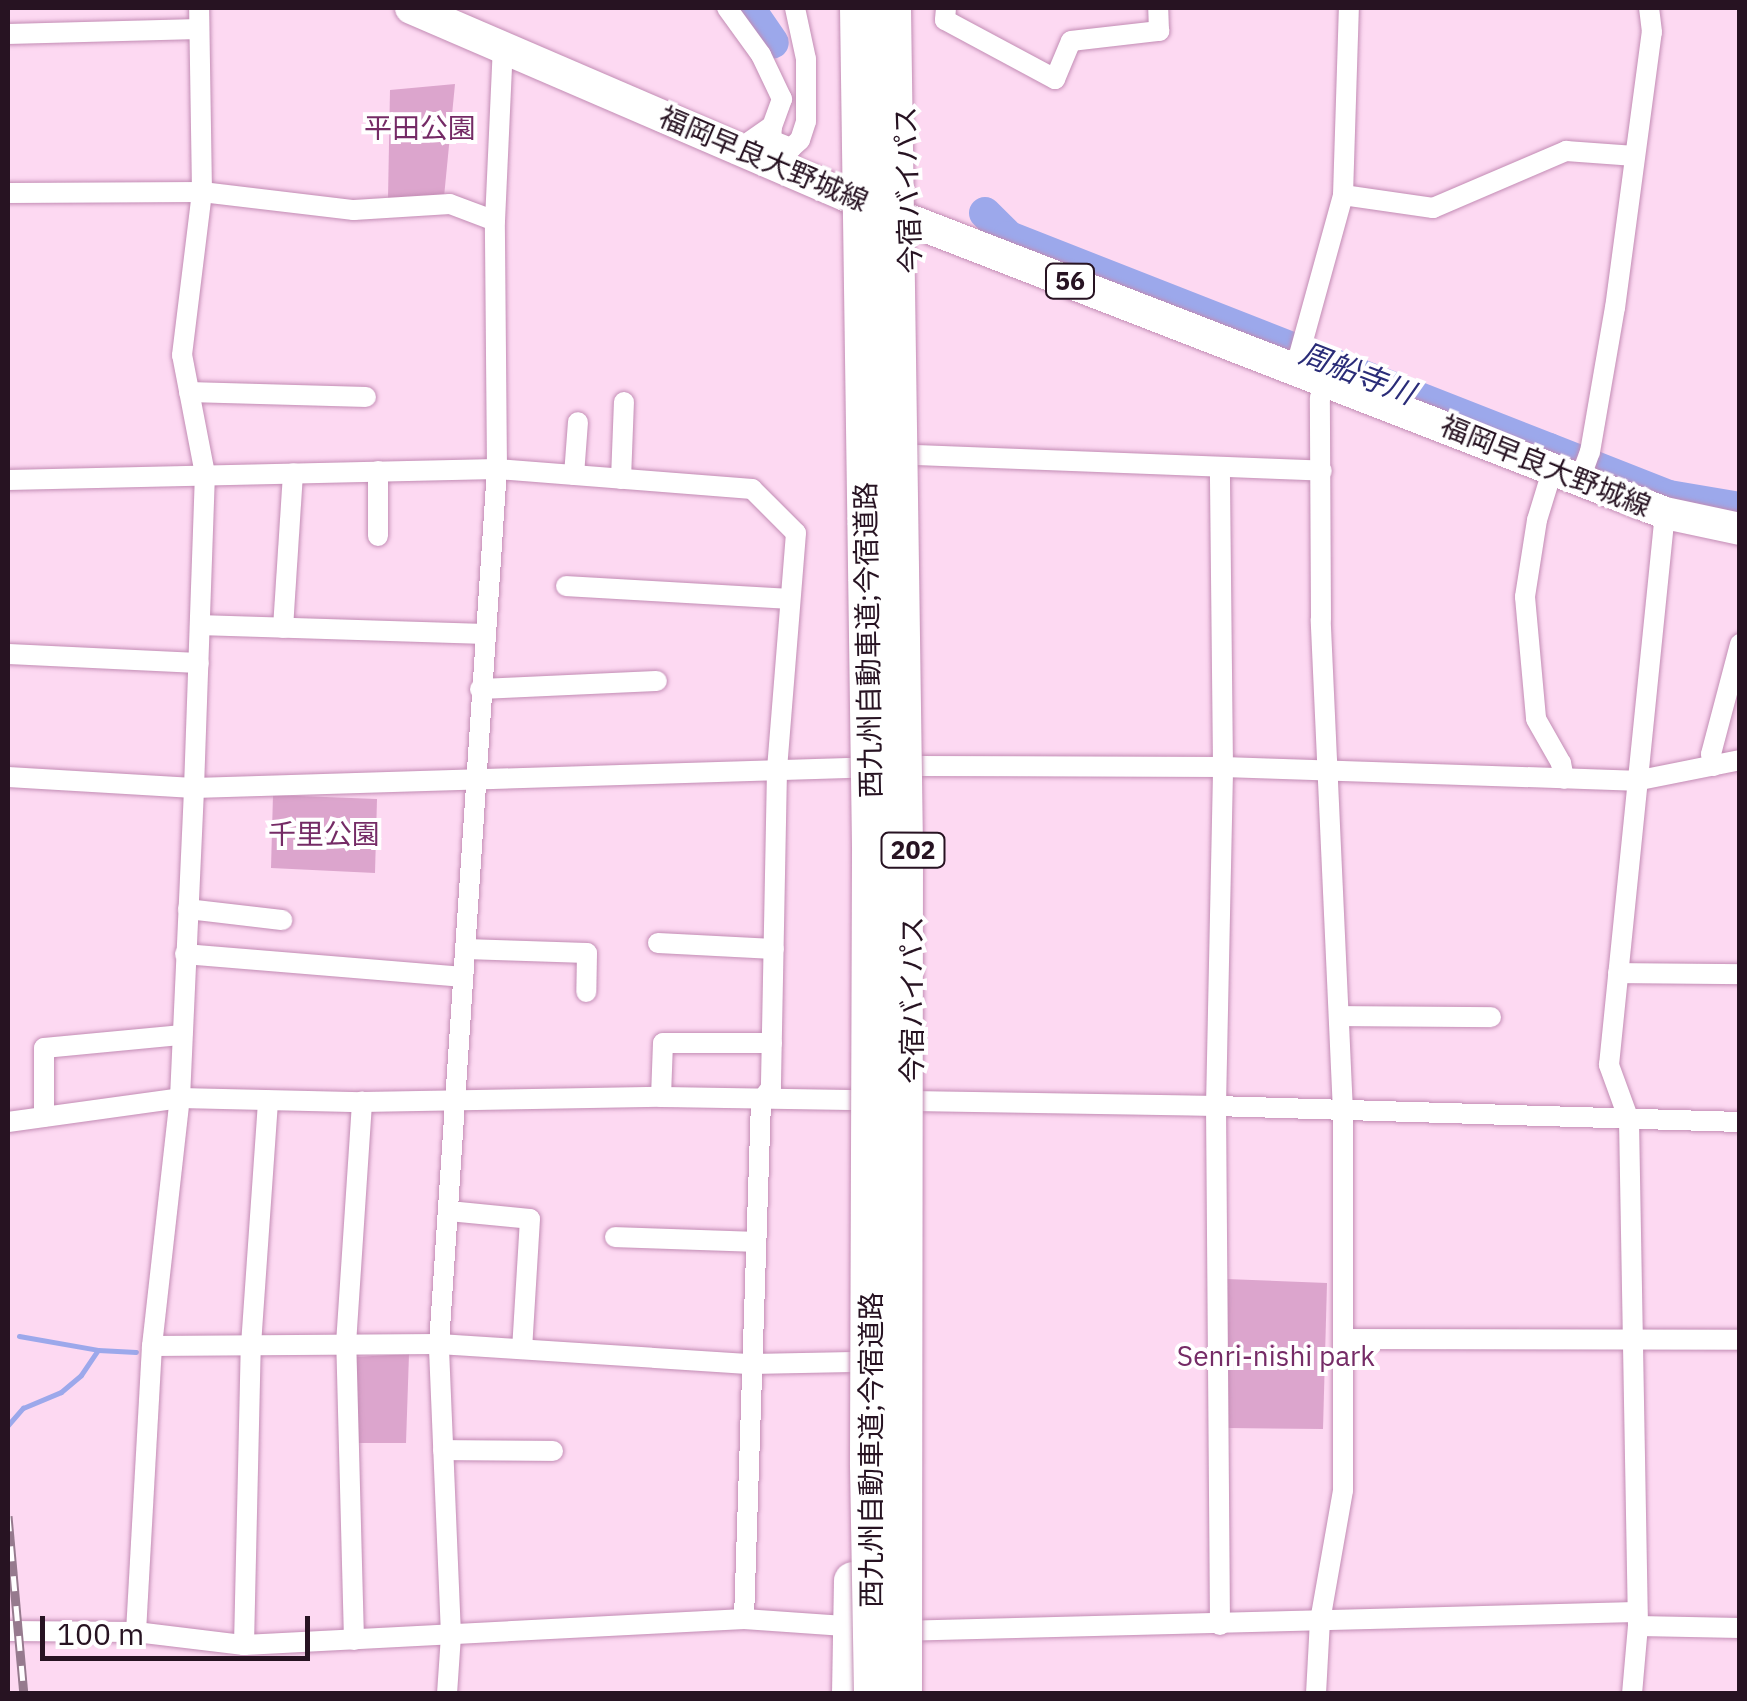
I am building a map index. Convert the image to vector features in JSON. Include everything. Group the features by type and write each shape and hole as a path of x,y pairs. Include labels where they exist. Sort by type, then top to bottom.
{"highway":[{"name":"今宿バイパス","path":"840,8 848,196 857,767 852,1102 852,1694"},
{"name":"西九州自動車道;今宿道路","path":"859,8 871,851 868,1465 873,1694"},
{"name":"西九州自動車道;今宿道路","path":"892,8 904,851 904,1694"},
{"name":"今宿バイパス","path":"900,8 910,218 913,455 912,1346 918,1694"}],"main road":[{"name":"福岡早良大野城線","path":"411,8 503,44 736,151 848,196 1309,361 1575,466 1665,513 1740,528"}],"street":[{"path":"727,8 761,55 782,99 772,126 772,140 792,148 800,140 806,121 806,59 796,8"},
{"path":"946,8 945,20 1055,80 1071,41 1160,30 1158,8"},
{"path":"1316,1694 1320,1621 1343,1490 1343,1112 1328,770 1320,398 1309,361 1342,194 1349,8"},
{"path":"1564,779 1561,763 1536,719 1524,598 1537,520 1575,466 1636,156 1652,32 1650,8"},
{"path":"8,34 199,18 202,192 182,356 205,474 199,663 180,1098 152,1346 136,1632"},
{"path":"448,1694 451,1635 439,1344 457,1100 473,783 497,469 494,220 503,44"},
{"path":"736,151 772,126"},
{"path":"1342,194 1433,208 1566,151 1636,156"},
{"path":"8,193 202,192 354,210 450,204 494,220"},
{"path":"189,392 366,397"},
{"path":"621,479 624,402"},
{"path":"574,475 578,422"},
{"path":"913,455 1322,471"},
{"path":"1220,468 1223,768 1216,1106 1220,1624"},
{"path":"8,480 497,469 752,489 796,533 777,770 770,1088 761,1102 744,1619"},
{"path":"378,471 378,536"},
{"path":"283,628 293,473"},
{"path":"1632,1694 1637,1619 1630,1120 1609,1064 1665,513"},
{"path":"566,586 790,599"},
{"path":"200,625 484,634"},
{"path":"1713,766 1710,754 1740,644"},
{"path":"8,654 199,663"},
{"path":"480,689 657,681"},
{"path":"8,777 194,788 473,783 913,766 1328,770 1635,781 1740,760"},
{"path":"188,908 282,920"},
{"path":"658,942 774,949"},
{"path":"464,948 587,953 586,992"},
{"path":"185,954 463,977"},
{"path":"1618,973 1740,974"},
{"path":"1339,1016 1491,1017"},
{"path":"44,1117 44,1048 182,1035"},
{"path":"661,1097 663,1042 772,1043"},
{"path":"8,1122 180,1098 362,1102 661,1097 761,1102 1216,1106 1740,1122"},
{"path":"244,1646 252,1345 268,1100"},
{"path":"354,1640 346,1344 362,1102"},
{"path":"449,1211 530,1219 522,1349"},
{"path":"615,1237 756,1242"},
{"path":"1343,1339 1740,1340"},
{"path":"152,1346 439,1344 752,1364 852,1362 912,1346"},
{"path":"443,1450 552,1450"},
{"path":"8,1630 136,1632 244,1646 744,1619 916,1632 1320,1621 1637,1619 1740,1628"}],"green space":[{"name":"平田公園","path":"455,84 444,197 388,198 390,90"},
{"name":"千里公園","path":"273,795 377,799 375,873 271,868"},
{"name":"Senri-nishi park","path":"1226,1279 1327,1283 1323,1429 1227,1428"},
{"path":"409,1354 406,1443 358,1443 355,1357"}],"waterway":[{"name":"周船寺川","path":"749,8 773,43"},
{"name":"周船寺川","path":"985,213 1009,237 1669,496 1740,508"},
{"path":"19,1336 98,1350"},
{"path":"8,1425 23,1408 61,1392 81,1375 98,1350 136,1352"}],"railway":[{"path":"8,1516 24,1694"}]}
